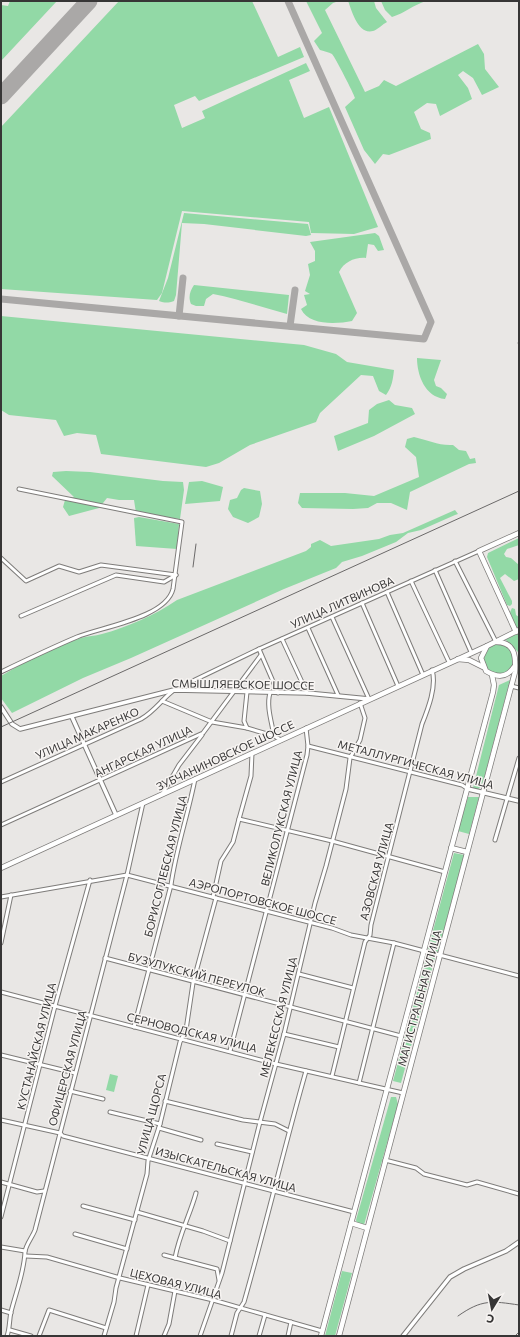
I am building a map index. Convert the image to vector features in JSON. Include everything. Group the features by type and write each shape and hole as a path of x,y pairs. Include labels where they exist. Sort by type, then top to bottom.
{"main road":[{"name":"УЛИЦА ЛИТВИНОВА","path":"479,551 519,533"},
{"path":"479,551 517,631 488,646 481,658 483,667"},
{"path":"496,642 505,643 512,648 516,656 515,665"},
{"name":"ЗУБЧАНИНОВСКОЕ ШОССЕ","path":"1,868 423,675 457,658 488,646"},
{"path":"457,658 469,660 483,667 492,675 500,676 508,674 515,665 519,654"},
{"name":"МАГИСТРАЛЬНАЯ УЛИЦА","path":"339,1336 511,686 515,665"},
{"name":"МАГИСТРАЛЬНАЯ УЛИЦА","path":"321,1336 468,789 493,692 494,685 492,675"},
{"path":"451,848 467,852"},
{"path":"351,1223 367,1228"}],"street":[{"path":"1,672 52,647 91,631 115,627 141,616 165,603 171,595 176,575 182,522 19,489"},
{"name":"УЛИЦА ЛИТВИНОВА","path":"174,690 259,649 479,551"},
{"path":"1,558 26,581 60,566 79,572 101,566 176,575"},
{"path":"455,561 496,642"},
{"path":"435,570 471,652"},
{"path":"21,616 116,575 164,582 176,575"},
{"path":"411,581 449,662"},
{"path":"387,592 423,675"},
{"path":"362,603 398,686"},
{"path":"332,617 369,699"},
{"path":"308,628 338,695"},
{"path":"282,639 307,693"},
{"path":"259,649 278,693"},
{"name":"АНГАРСКАЯ УЛИЦА","path":"1,825 102,781 203,733 235,692 261,655"},
{"name":"АЗОВСКАЯ УЛИЦА","path":"332,1076 353,988 368,937 370,935 371,925 430,699 434,677 432,670"},
{"path":"511,686 519,688"},
{"name":"СМЫШЛЯЕВСКОЕ ШОССЕ","path":"1,707 2,713 16,728 20,729 174,690 307,693 369,699"},
{"name":"УЛИЦА МАКАРЕНКО","path":"1,782 141,719 155,710 174,690"},
{"path":"247,692 244,721 247,728"},
{"path":"270,693 268,698 274,736"},
{"path":"162,701 212,722 247,728 274,736 281,740"},
{"name":"МЕЛЕКЕССКАЯ УЛИЦА","path":"200,1336 219,1282 284,1034 310,923 346,789 350,758 360,740 365,718 360,703"},
{"path":"72,717 85,743 116,815"},
{"name":"ВЕЛИКОЛУКСКАЯ УЛИЦА","path":"230,1051 308,746 306,728"},
{"path":"163,794 179,765 203,733"},
{"name":"МЕТАЛЛУРГИЧЕСКАЯ УЛИЦА","path":"308,746 345,754 350,758 368,760 462,785 468,789 519,801"},
{"name":"УЛИЦА ЩОРСА","path":"104,1336 180,1042 186,1030 193,983 215,898 221,861 233,842 251,776 252,753"},
{"path":"495,840 519,758"},
{"name":"БОРИСОГЛЕБСКАЯ УЛИЦА","path":"134,1026 171,885 174,863 188,814 195,779"},
{"name":"ОФИЦЕРСКАЯ УЛИЦА","path":"25,1252 35,1230 70,1091 91,1016 143,803"},
{"path":"239,819 332,841 445,872"},
{"name":"АЭРОПОРТОВСКОЕ ШОССЕ","path":"1,897 126,874 351,935 394,943 519,976"},
{"name":"КУСТАНАЙСКАЯ УЛИЦА","path":"1,1217 55,1006 90,880"},
{"path":"1,943 11,895"},
{"path":"359,1083 384,988 394,943"},
{"name":"БУЗУЛУКСКИЙ ПЕРЕУЛОК","path":"105,958 193,983 402,1036"},
{"path":"299,974 353,988"},
{"name":"СЕРНОВОДСКАЯ УЛИЦА","path":"1,992 182,1038 276,1064 403,1093"},
{"path":"284,1034 338,1047"},
{"path":"1,1055 75,1073"},
{"path":"231,1336 237,1313 241,1309 244,1302 275,1192 289,1131 306,1071"},
{"path":"70,1091 103,1099"},
{"path":"165,1101 243,1120 275,1124 289,1131"},
{"path":"110,1112 160,1124"},
{"name":"ИЗЫСКАТЕЛЬСКАЯ УЛИЦА","path":"1,1120 60,1133 63,1136 354,1212"},
{"path":"159,1128 201,1140"},
{"path":"217,1144 252,1152"},
{"path":"385,1160 416,1168 424,1174 467,1185 477,1182 519,1194"},
{"path":"1,1182 37,1192 44,1191"},
{"path":"175,1258 178,1242 186,1226 196,1193"},
{"path":"83,1206 135,1220"},
{"path":"137,1212 230,1240"},
{"path":"75,1234 127,1249"},
{"path":"403,1336 450,1277 464,1269 505,1251 519,1242"},
{"path":"1,1247 25,1252 26,1256 11,1313 10,1330 7,1336"},
{"path":"164,1255 217,1269 219,1282"},
{"name":"ЦЕХОВАЯ УЛИЦА","path":"26,1256 47,1257 120,1278 213,1300 322,1331"},
{"path":"136,1336 148,1285"},
{"path":"164,1336 169,1324 175,1291"},
{"path":"1,1310 11,1313"},
{"path":"39,1336 48,1310 106,1328"},
{"path":"259,1336 265,1315"},
{"path":"288,1336 291,1322"},
{"path":"10,1330 31,1336"}],"green space":[{"path":"10,1 57,1 1,61 1,5 8,6"},
{"path":"119,1 252,1 278,57 300,47 304,57 199,101 195,96 174,105 182,128 205,118 202,111 306,63 310,71 289,80 304,118 329,107 378,227 354,234 311,233 309,222 182,211 162,293 157,300 1,289 1,127"},
{"path":"306,1 339,1 333,3 325,10 365,92 379,86 384,80 396,86 478,44 484,54 485,69 499,87 482,95 473,78 463,71 458,75 468,88 472,99 440,116 436,104 427,103 414,112 421,129 430,133 431,139 389,155 383,154 375,164 364,150 345,107 355,98 348,83 332,54 320,50 314,41 322,33"},
{"path":"348,1 374,1 376,8 387,22 373,31 363,29 356,21"},
{"path":"381,1 426,1 392,17 385,10"},
{"path":"184,213 308,224 311,235 306,236 204,224 182,223 176,295 174,301 161,302 159,301 168,278"},
{"path":"375,233 379,236 384,250 378,251 374,245 368,244 366,258 358,258 350,261 341,268 339,272 357,313 352,321 331,323 317,321 305,315 301,309 307,305 304,295 310,294 305,291 310,275 308,264 315,261 315,251 310,242"},
{"path":"194,285 289,295 287,314 213,294 206,299 204,306 196,306 191,304 190,299"},
{"path":"1,316 304,345 336,354 347,362 394,370 393,377 391,386 386,395 379,391 373,376 361,375 320,413 316,422 250,445 219,463 206,467 101,454 96,435 77,433 64,436 56,420 9,415 1,410"},
{"path":"417,358 441,360 434,380 436,386 441,388 447,394 445,399 432,394 427,390 421,378 417,365"},
{"path":"389,400 395,405 412,408 415,414 374,436 338,451 334,436 368,423 369,410 377,404"},
{"path":"414,437 438,444 453,445 459,450 466,451 470,459 475,458 476,463 469,464 410,492 407,510 391,503 377,503 368,508 353,509 302,508 298,503 300,493 345,493 374,496 419,477 416,457 405,447 407,439"},
{"path":"53,472 90,472 183,482 184,490 180,519 136,513 134,500 107,498 99,508 69,516 63,507 65,500 74,497 52,476"},
{"path":"202,481 223,487 220,501 185,504 189,482"},
{"path":"244,488 260,491 262,504 259,517 248,523 233,517 228,509 230,500 237,498 241,490"},
{"path":"455,510 458,514 421,530 408,533 396,542 362,556 342,562 336,568 284,589 83,678 12,713 1,698 1,676 50,650 81,638 122,628 160,611 177,600 306,551 311,547 311,544 320,540 331,546 379,539 390,535 403,533"},
{"path":"139,517 179,524 177,549 136,546 134,518"},
{"path":"519,538 519,545 507,549 504,554 506,557 511,558 519,565 519,579 514,581 505,574 500,578 512,601 510,606 507,605 487,557 488,553"},
{"path":"512,608 515,609 516,615 519,617 519,628 516,627 510,612"},
{"path":"519,632 518,652 505,639"},
{"path":"499,644 505,645 513,653 513,665 505,673 499,674 493,673 485,665 484,659 485,653 493,645"},
{"path":"510,680 482,786 478,789 473,788 499,685"},
{"path":"468,797 479,797 469,834 458,831"},
{"path":"454,853 464,855 438,952 428,949"},
{"path":"427,956 435,958 401,1083 393,1081"},
{"path":"110,1074 118,1076 114,1092 106,1090"},
{"path":"391,1097 396,1097 398,1104 364,1225 357,1223 356,1220"},
{"path":"342,1271 352,1273 335,1336 325,1336"}],"taxiway":[{"path":"1,299 424,339 431,322 288,1"},
{"path":"179,316 183,278"},
{"path":"290,326 295,290"}],"runway":[{"path":"1,96 89,1"}],"railway":[{"path":"1,727 519,491"},
{"path":"193,567 196,544"},
{"path":"458,1316 466,1310 481,1304 494,1302 519,1305"},
{"path":"515,1336 519,1332"}]}
